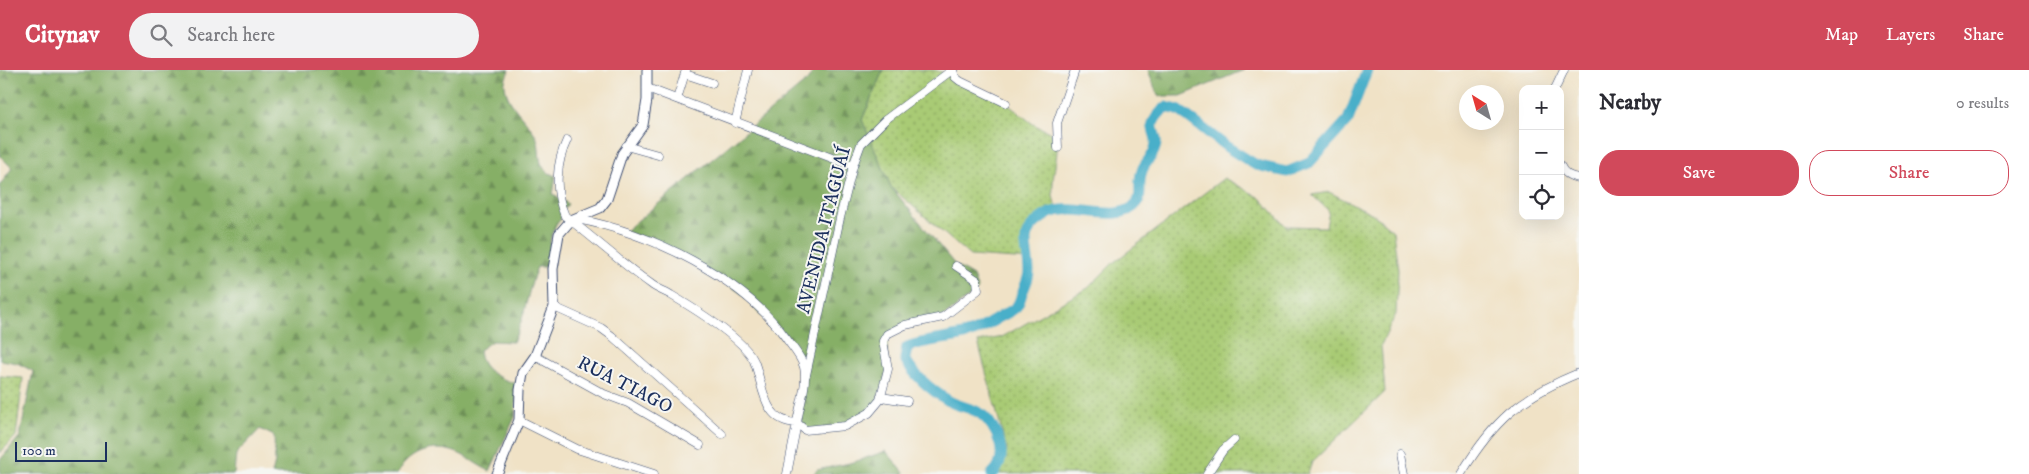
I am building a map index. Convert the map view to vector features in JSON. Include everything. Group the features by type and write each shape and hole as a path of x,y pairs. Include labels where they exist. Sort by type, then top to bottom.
{"street":[{"path":"497,474 519,420 521,408 520,390 524,373 535,356 554,308 553,269 556,243 564,226 600,208 607,199 626,146 643,125 647,70"},
{"path":"735,123 748,70"},
{"path":"952,70 955,77 960,81 1006,103"},
{"name":"AVENIDA ITAGUAÍ","path":"797,424 805,379 852,166 861,144 885,120 952,70"},
{"path":"1058,148 1057,122 1075,70"},
{"path":"1558,85 1564,70"},
{"path":"677,98 685,72 712,83"},
{"path":"647,88 852,166"},
{"path":"567,140 560,154 558,184 559,202 565,216 574,220 625,231 682,255 742,292 780,330 800,357 805,379"},
{"path":"626,146 658,155"},
{"path":"1564,172 1571,177 1579,178"},
{"path":"574,220 653,286 671,295 742,344 754,361 761,387 776,417 783,423 797,424 805,430 845,426 869,413 881,397 888,369 884,341 887,334 906,324 943,317 978,290 977,280 956,266"},
{"path":"554,308 601,328 612,336 722,434"},
{"name":"RUA TIAGO","path":"535,356 604,394 628,403 700,445"},
{"path":"1461,474 1479,446 1513,408 1548,386 1579,373"},
{"path":"881,397 907,401"},
{"path":"519,420 577,449 654,474"},
{"path":"787,474 797,424"},
{"path":"1207,474 1223,450 1234,440"},
{"path":"1400,454 1404,474"}],"green space":[{"path":"0,70 509,70 505,83 509,99 535,134 538,140 541,163 544,168 556,176 553,194 568,204 560,214 561,219 552,235 550,265 537,267 513,342 492,341 479,350 483,363 492,373 517,384 515,417 490,471 453,451 434,449 417,454 409,459 397,474 272,474 275,462 274,436 260,429 236,454 234,474 0,474 0,460 20,436 33,371 17,363 0,360 0,185 12,168 0,156"},
{"path":"814,70 883,70 862,120 891,187 956,266 973,276 978,290 943,317 887,334 888,369 875,408 845,426 805,430 798,413 805,379 800,357 741,293 683,255 625,231 807,81"},
{"path":"883,70 935,70 944,73 1006,103 1033,124 1057,136 1053,191 1057,207 1034,223 1031,228 1028,239 1031,260 970,256 891,187 862,120"},
{"path":"1148,70 1244,70 1181,96 1158,96"},
{"path":"1224,178 1259,197 1286,226 1326,227 1329,211 1312,195 1329,192 1373,214 1393,231 1398,270 1396,314 1381,345 1385,392 1312,462 1308,474 991,474 1000,468 1007,451 978,342 1002,337 1088,288 1113,263"},
{"path":"0,376 23,378 16,436 0,453"},
{"path":"886,451 905,474 813,474 817,470 854,462"}],"waterway":[{"path":"992,474 1001,460 1000,442 992,426 981,414 949,401 924,383 905,359 907,347 922,342 974,332 1016,307 1029,274 1026,246 1027,234 1046,215 1057,211 1069,210 1118,213 1129,210 1137,203 1140,195 1142,171 1152,155 1156,144 1153,130 1154,121 1166,107 1178,110 1227,147 1256,165 1287,172 1309,163 1348,120 1367,70"}]}
